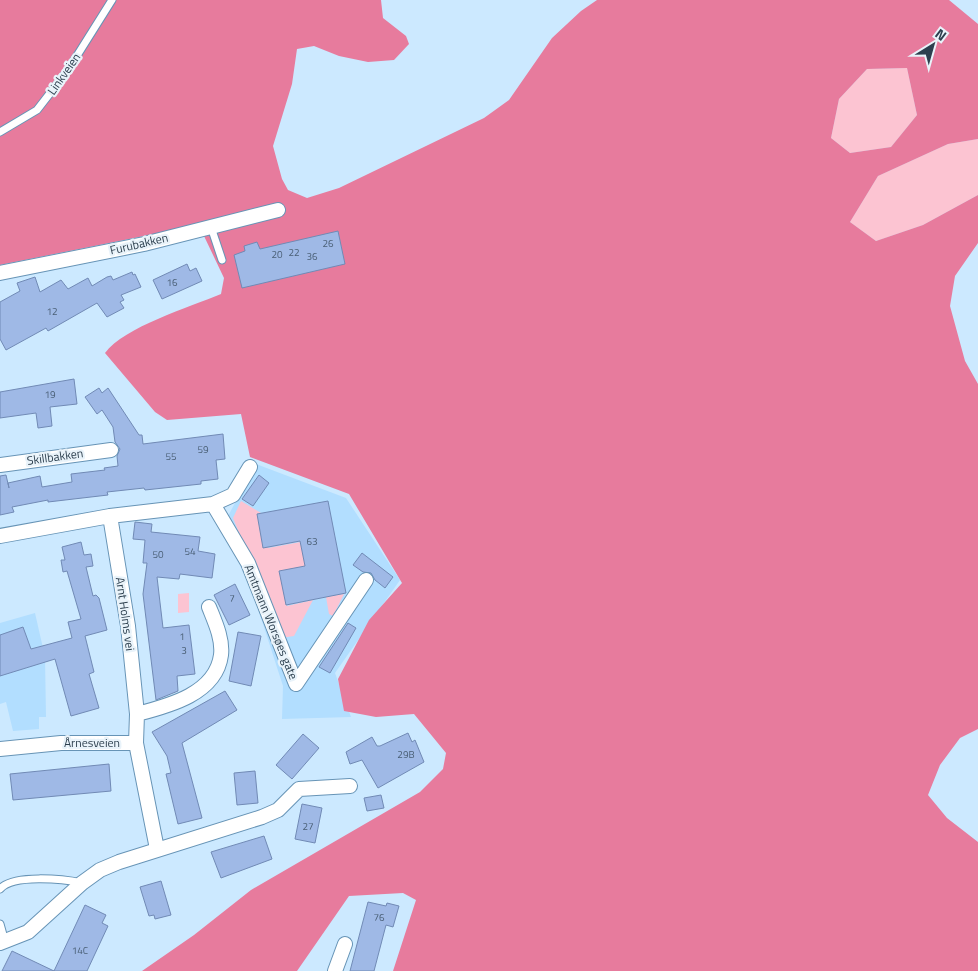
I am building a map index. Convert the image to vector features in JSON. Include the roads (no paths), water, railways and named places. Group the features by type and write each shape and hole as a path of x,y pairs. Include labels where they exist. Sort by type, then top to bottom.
{"street":[{"name":"Furubakken","path":"0,273 144,244 278,210"},
{"name":"Skillbakken","path":"0,465 111,450"},
{"path":"0,536 110,516 213,504 233,495 250,467"},
{"name":"Amtmann Worsøes gate","path":"213,504 248,563 296,684 366,580"},
{"name":"Arnt Holms vei","path":"110,516 128,626 137,714 136,743"},
{"path":"137,714 168,706 194,694 214,673 221,655 220,641 209,607"},
{"name":"Årnesveien","path":"0,749 61,743 136,743 158,849"},
{"path":"2,942 28,932 82,883 100,870 158,849 262,817 278,810 298,789 350,786"},
{"path":"335,971 346,944"}],"lane":[{"name":"Linkveien","path":"0,132 37,110 68,70 112,0"},
{"path":"211,226 222,260"},
{"path":"0,889 4,885 13,882 39,879 65,879 82,883"},
{"path":"0,924 2,942"}]}
